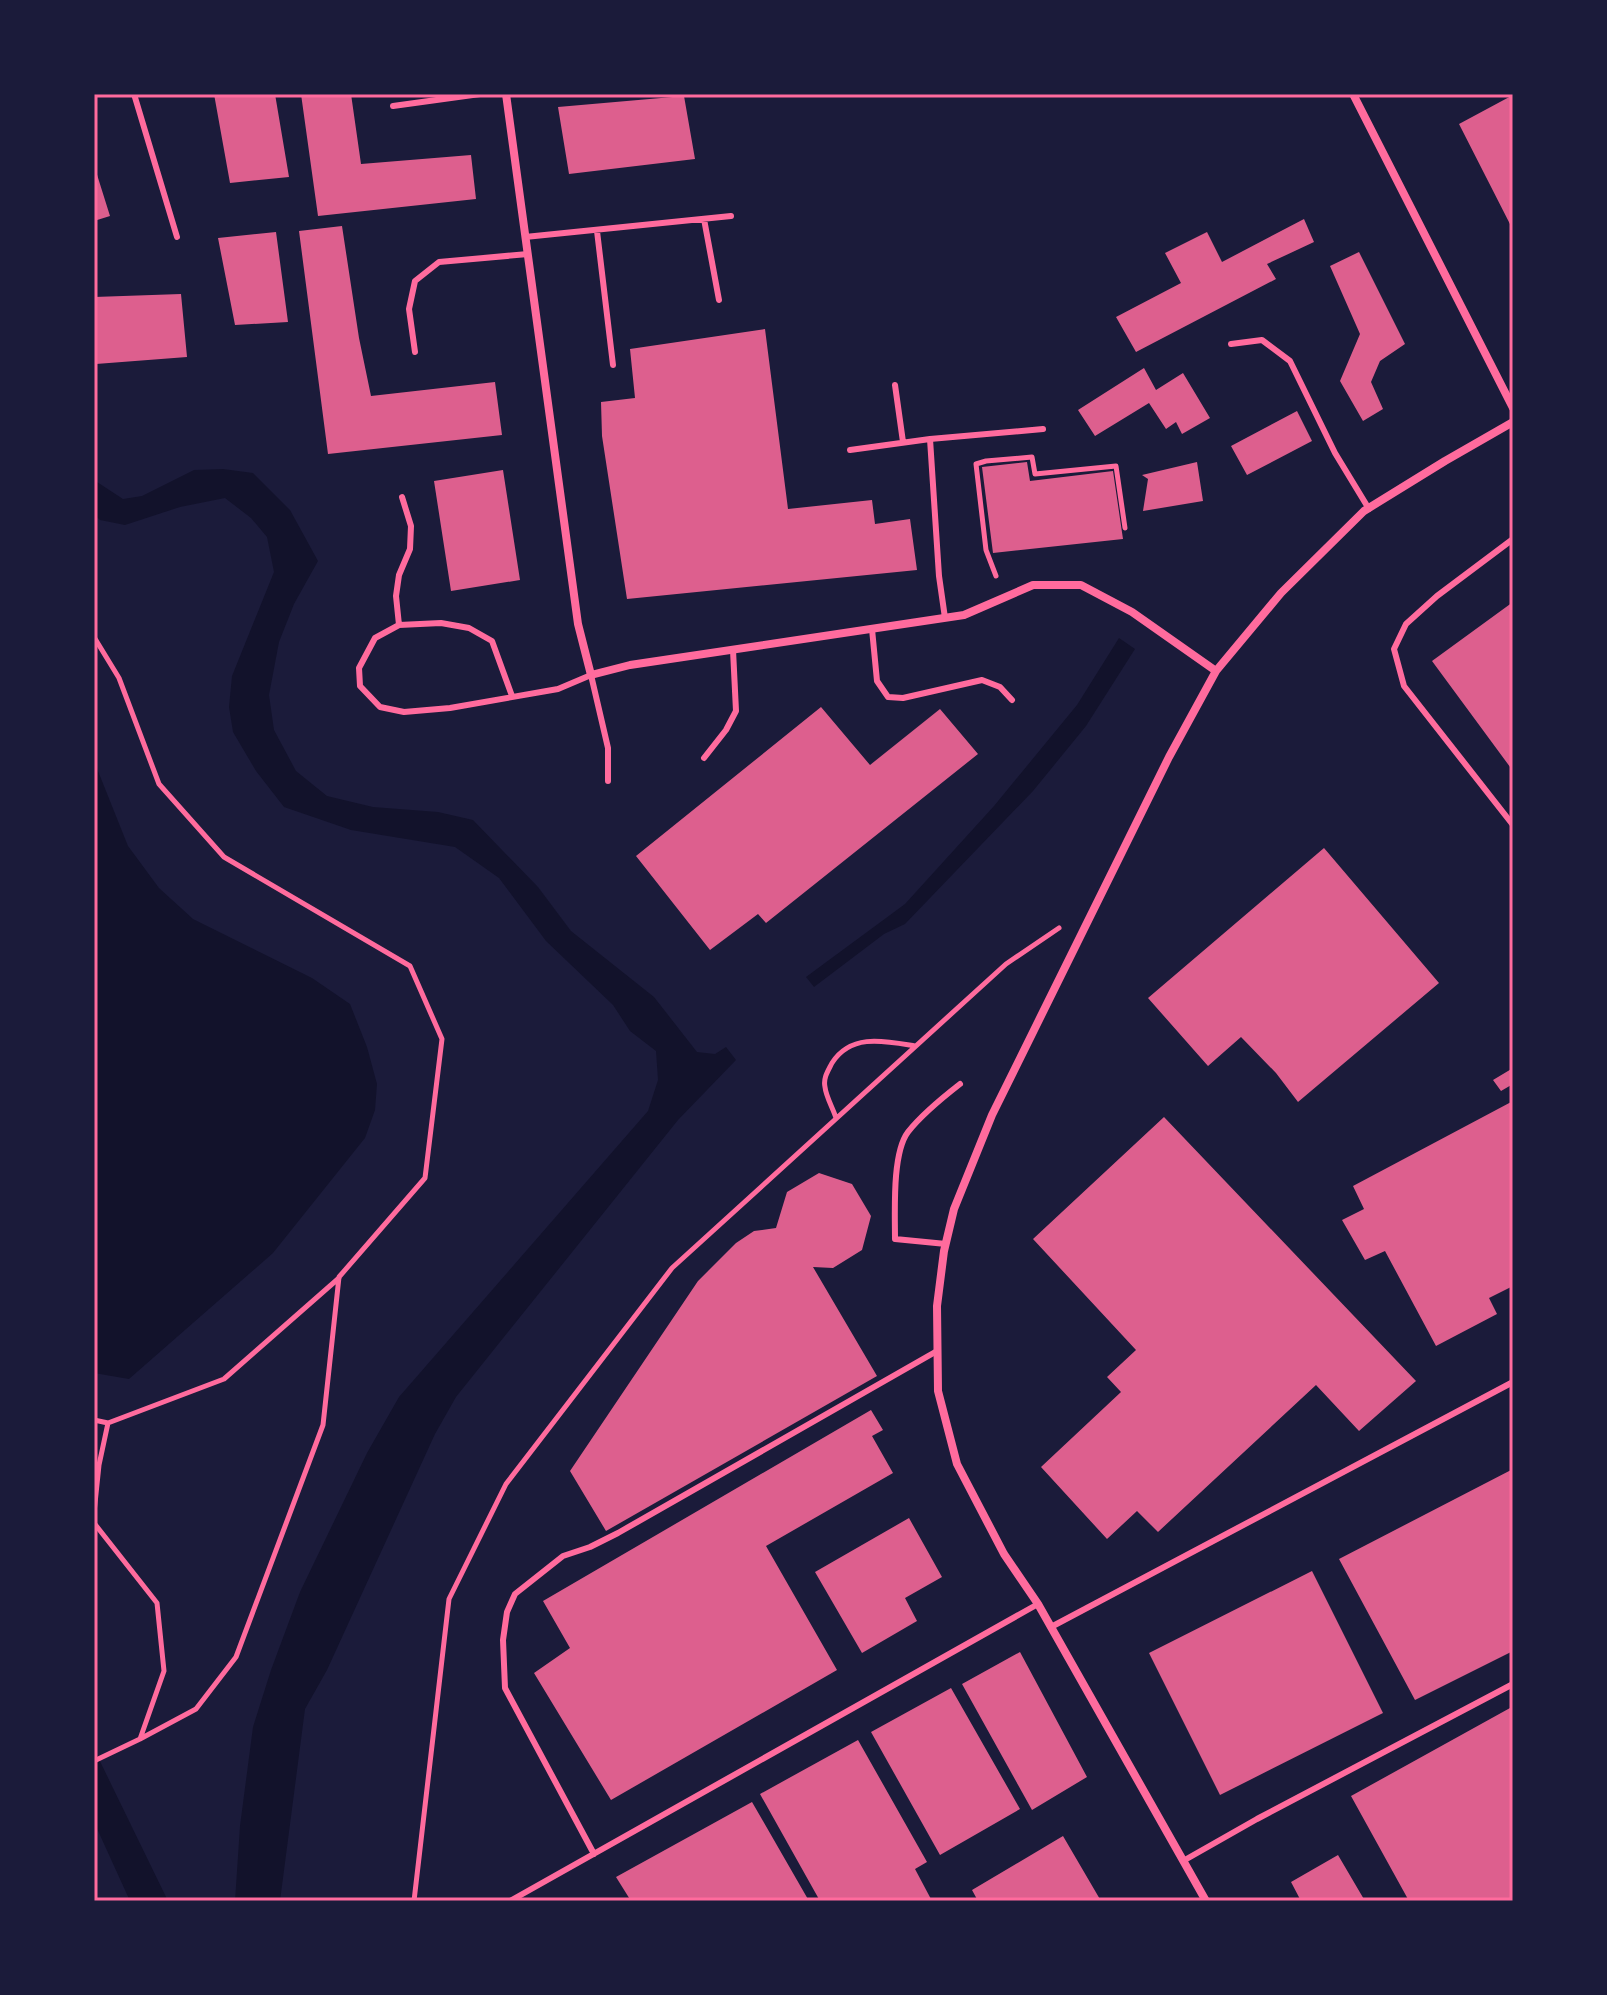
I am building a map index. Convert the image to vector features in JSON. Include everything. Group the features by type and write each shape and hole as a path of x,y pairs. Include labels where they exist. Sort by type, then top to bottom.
{"street":[{"path":"506,94 578,624 591,675 630,665 964,615 1033,585 1081,585 1132,612 1216,671"},
{"path":"1353,94 1513,408"},
{"path":"1206,1901 1038,1604 1004,1554 957,1464 938,1391 937,1306 946,1244 954,1209 992,1115 1169,757 1216,671 1281,593 1369,509 1513,422"}],"lane":[{"path":"134,94 177,237"},
{"path":"393,106 480,94"},
{"path":"525,237 731,216"},
{"path":"704,219 719,300"},
{"path":"597,231 613,365"},
{"path":"415,352 409,309 415,281 439,262 528,254"},
{"path":"1231,344 1262,340 1290,361 1335,453 1369,509"},
{"path":"895,385 903,442"},
{"path":"850,450 1043,429"},
{"path":"930,439 939,576 945,618"},
{"path":"399,625 396,596 399,575 410,549 411,526 402,497"},
{"path":"1513,539 1437,596 1406,624 1394,649 1404,686 1513,825"},
{"path":"512,696 492,641 469,628 441,623 399,625 375,638 359,668 360,686 380,707 404,712 450,708 558,689 591,675 608,748 608,781"},
{"path":"872,629 877,681 888,697 903,698 982,680 1000,687 1012,700"},
{"path":"704,758 726,730 736,711 733,650"},
{"path":"946,1244 895,1239 895,1178 906,1134 960,1084"},
{"path":"594,1854 505,1688 503,1640 507,1612 515,1594 531,1578 563,1556 618,1533 937,1351"},
{"path":"1051,1627 1513,1382"},
{"path":"510,1901 1038,1604"},
{"path":"1183,1861 1513,1684"}],"path":[{"path":"996,576 986,550 976,464 1032,457 1035,474 1116,466 1125,528"},
{"path":"94,637 119,678 159,784 224,857 410,966 442,1039 425,1178 339,1277 224,1379 108,1423 94,1420"},
{"path":"414,1901 449,1599 506,1484 672,1268 1006,964 1059,928"},
{"path":"836,1118 824,1087 826,1074 837,1056 856,1043 878,1039 916,1046"},
{"path":"94,1761 196,1709 236,1657 323,1425 339,1277"},
{"path":"94,1513 99,1465 108,1423"},
{"path":"94,1523 157,1603 164,1671 138,1740"}],"shaded area":[{"path":"223,469 253,473 290,510 318,561 294,604 279,642 269,695 274,730 296,771 327,796 373,807 438,812 473,820 538,887 571,931 654,997 697,1052 715,1054 726,1047 736,1060 678,1120 456,1397 435,1434 327,1670 305,1709 280,1901 235,1901 240,1826 253,1727 300,1592 367,1453 399,1397 648,1111 658,1080 656,1051 630,1031 613,1005 546,941 499,878 455,847 351,830 284,807 256,771 233,732 229,707 232,676 274,572 267,537 251,518 225,498 180,507 125,525 100,520 94,514 94,480 123,499 142,496 194,470"},
{"path":"1119,638 1135,649 1086,726 1033,791 905,924 884,934 814,987 806,977 905,904 994,806 1077,705"},
{"path":"94,761 128,846 159,888 193,919 312,978 350,1004 377,1084 375,1110 365,1138 273,1253 129,1379 94,1373"},
{"path":"94,1749 168,1901 130,1901 94,1822"}],"building":[{"path":"214,94 275,94 289,177 230,183"},
{"path":"301,94 351,94 361,164 471,155 476,199 318,216"},
{"path":"1513,95 1513,230 1459,124"},
{"path":"684,96 695,159 569,174 558,107"},
{"path":"94,165 110,216 94,221"},
{"path":"1304,219 1314,242 1267,264 1276,279 1136,352 1116,317 1181,283 1165,253 1207,232 1222,262"},
{"path":"342,226 371,396 495,382 502,435 328,454 299,231"},
{"path":"276,232 288,322 235,325 218,238"},
{"path":"1359,252 1405,344 1380,361 1371,382 1383,409 1363,421 1340,381 1360,334 1330,266"},
{"path":"181,294 187,357 96,364 94,297"},
{"path":"765,329 788,509 872,500 875,524 910,519 917,570 627,599 602,436 601,402 635,398 630,349"},
{"path":"1144,368 1156,390 1183,373 1210,418 1182,434 1176,422 1166,429 1149,403 1095,436 1078,410"},
{"path":"1297,411 1312,441 1247,475 1231,446"},
{"path":"1027,462 1030,481 1113,471 1123,539 993,553 982,467"},
{"path":"1197,462 1203,501 1143,511 1148,479 1142,475"},
{"path":"503,470 520,580 451,591 434,481"},
{"path":"1513,602 1513,771 1432,661"},
{"path":"821,707 870,765 940,709 978,754 766,923 758,914 710,950 636,856"},
{"path":"1324,848 1439,983 1298,1102 1276,1073 1241,1037 1208,1066 1148,998"},
{"path":"1513,1068 1513,1084 1501,1091 1493,1080"},
{"path":"1513,1101 1513,1286 1489,1298 1497,1314 1436,1346 1385,1251 1365,1260 1342,1220 1364,1209 1353,1186"},
{"path":"1164,1117 1416,1381 1359,1431 1316,1385 1158,1532 1137,1511 1107,1539 1041,1467 1121,1392 1107,1377 1136,1350 1033,1239"},
{"path":"819,1173 852,1184 871,1216 862,1250 833,1268 813,1267 877,1376 606,1531 570,1471 698,1281 736,1243 754,1231 776,1228 787,1192"},
{"path":"871,1410 883,1430 872,1436 893,1473 766,1546 837,1670 611,1800 534,1673 570,1648 543,1601"},
{"path":"1513,1469 1513,1651 1415,1700 1339,1559"},
{"path":"909,1518 942,1577 905,1598 917,1621 862,1653 815,1572"},
{"path":"1312,1571 1383,1713 1220,1795 1149,1653"},
{"path":"1020,1652 1087,1777 1032,1810 962,1684"},
{"path":"951,1688 1020,1809 940,1855 871,1732"},
{"path":"1510,1708 1513,1715 1513,1901 1409,1901 1351,1796"},
{"path":"858,1740 927,1862 915,1869 932,1901 820,1901 760,1794"},
{"path":"752,1802 809,1901 631,1901 616,1877"},
{"path":"1063,1836 1101,1901 978,1901 972,1890"},
{"path":"1338,1855 1365,1901 1301,1901 1291,1882"}]}
